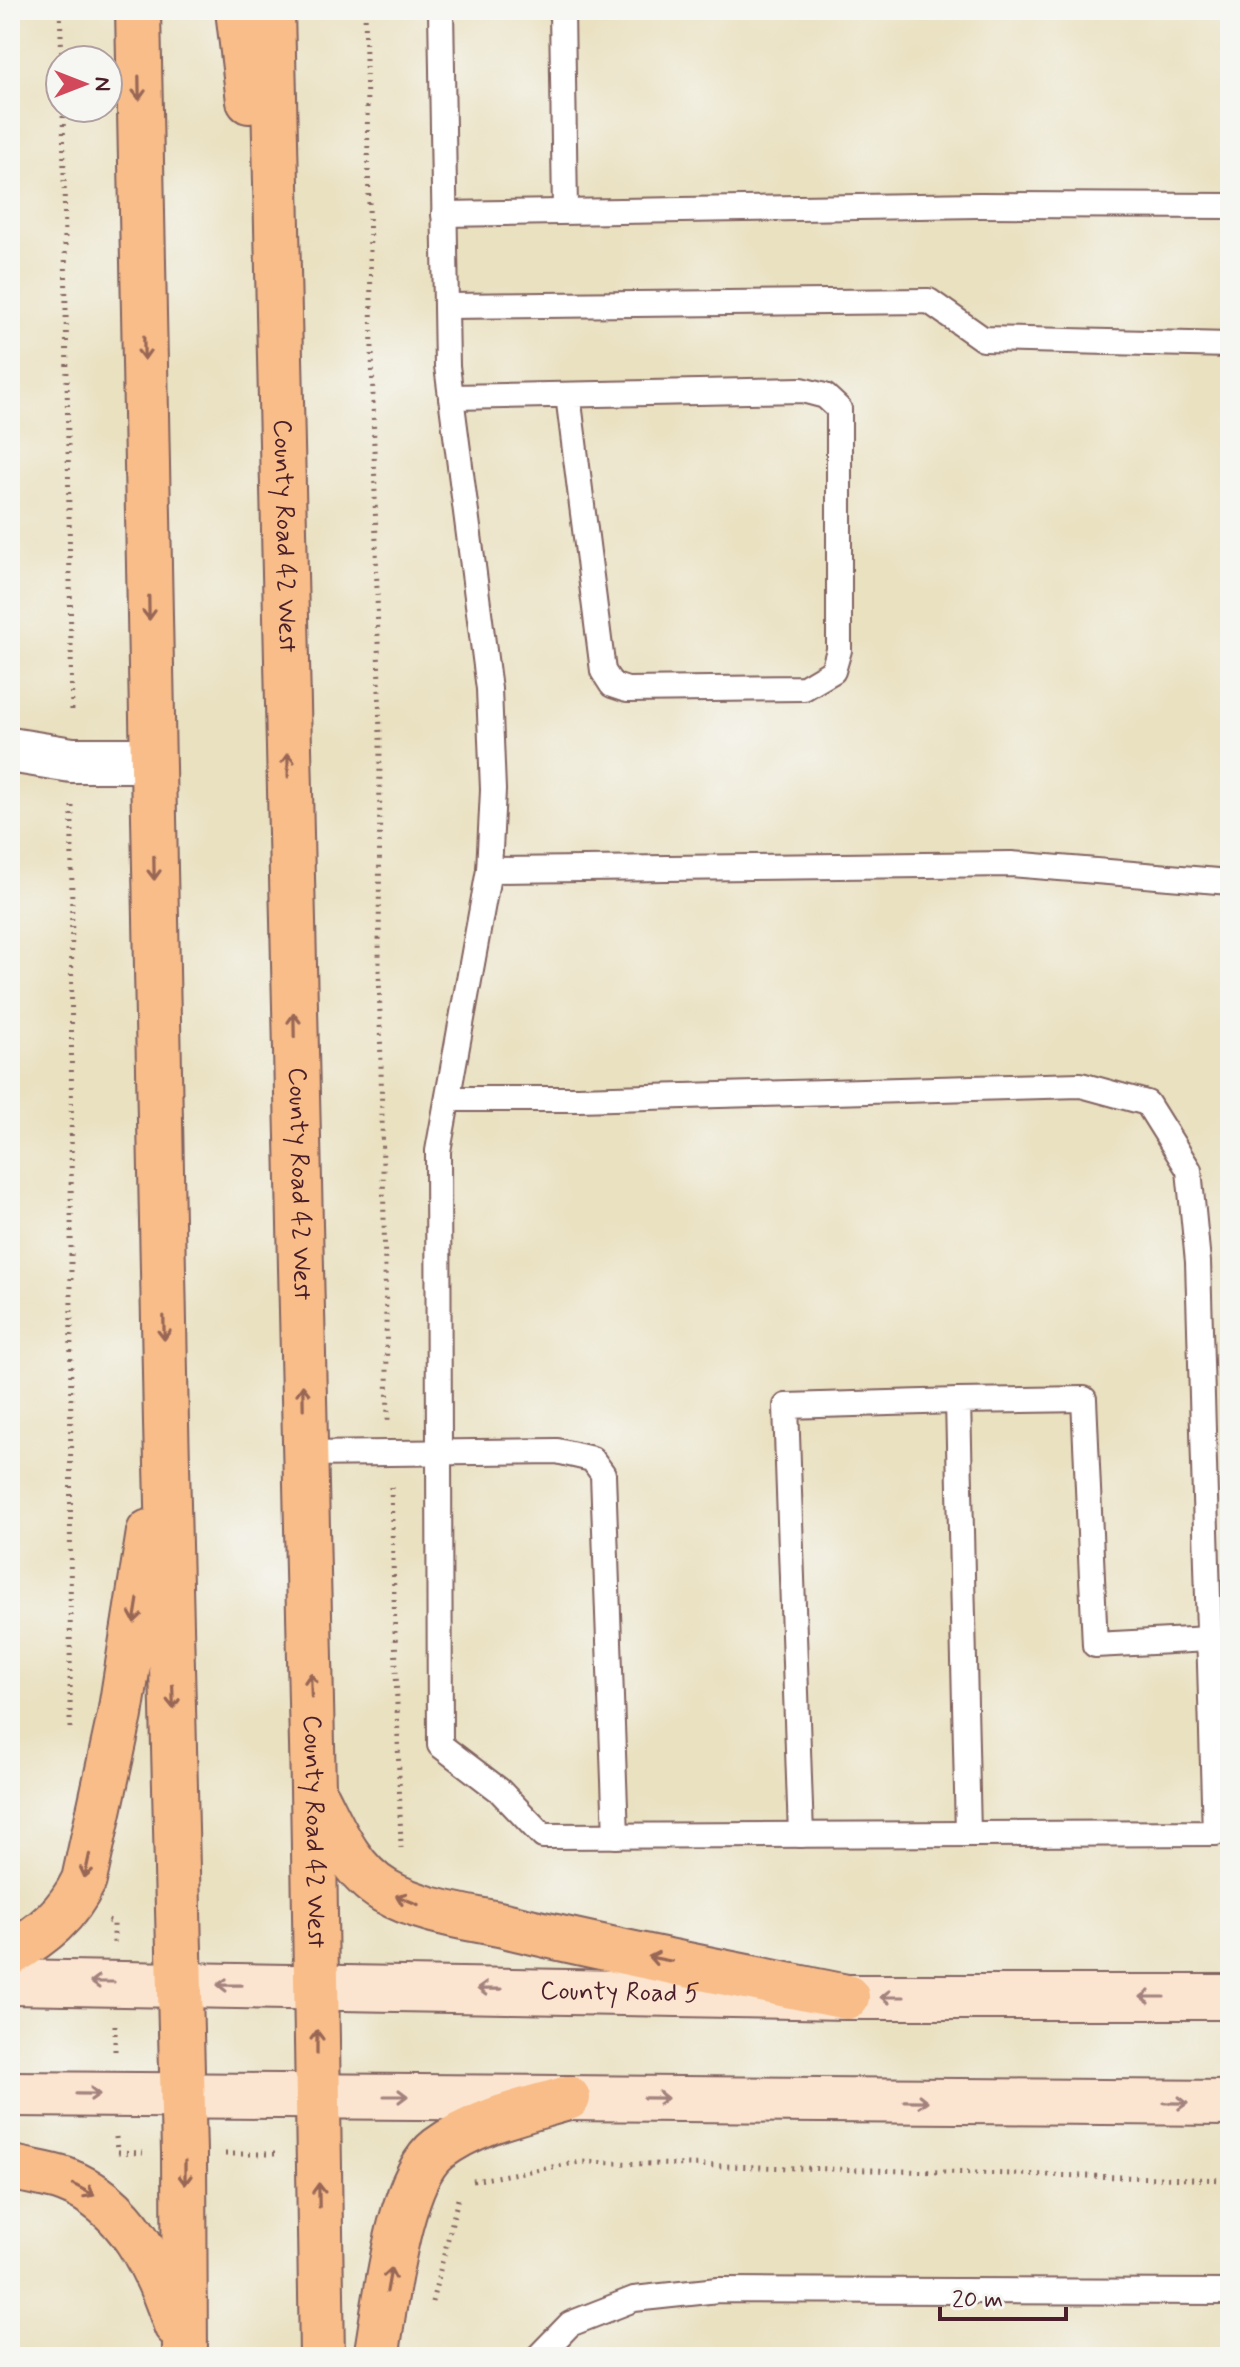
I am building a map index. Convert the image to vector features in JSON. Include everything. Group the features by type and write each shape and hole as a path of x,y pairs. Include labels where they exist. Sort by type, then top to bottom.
{"highway":[{"path":"138,10 166,1423 183,2095 185,2355"},
{"path":"238,10 279,362"},
{"name":"County Road 42 West","path":"272,10 313,1788 322,2357"},
{"path":"10,1954 51,1928 72,1905 84,1880 120,1715 166,1423"},
{"path":"313,1788 348,1856 376,1885 415,1904 578,1943 847,1997"},
{"path":"376,2357 394,2253 409,2197 421,2169 435,2150 466,2131 568,2098"},
{"path":"10,2167 65,2180 93,2194 128,2227 145,2250 163,2287 185,2355"}],"main road":[{"name":"County Road 5","path":"10,1982 847,1997 1230,1997"},
{"path":"10,2094 1230,2103"}],"street":[{"path":"10,750 72,760 152,760"}],"lane":[{"path":"441,10 451,397 489,689 493,790 489,870 438,1151 440,1745 499,1790 543,1836 1223,1831 1209,1639 1198,1262 1189,1170 1147,1103 1081,1085 578,1099 449,1099"},
{"path":"562,10 565,211"},
{"path":"444,214 964,205 1230,206"},
{"path":"447,306 929,301 983,339 1230,345"},
{"path":"451,397 802,390 825,396 839,409 839,650 833,671 804,688 627,690 612,685 603,671 568,395"},
{"path":"489,870 1011,864 1230,882"},
{"path":"801,1835 786,1406 1084,1399 1095,1645 1209,1639"},
{"path":"958,1401 968,1834"},
{"path":"304,1454 557,1451 592,1459 603,1474 616,1836"},
{"path":"538,2357 570,2324 634,2299 718,2290 1230,2292"}],"path":[{"path":"60,10 61,44"},
{"path":"365,10 380,738 379,967 399,1840 403,1853"},
{"path":"63,124 72,760 70,1732"},
{"path":"72,1905 114,1923 117,2152 318,2155"},
{"path":"421,2169 463,2182 580,2162 1230,2180"},
{"path":"429,2315 463,2182"}]}
